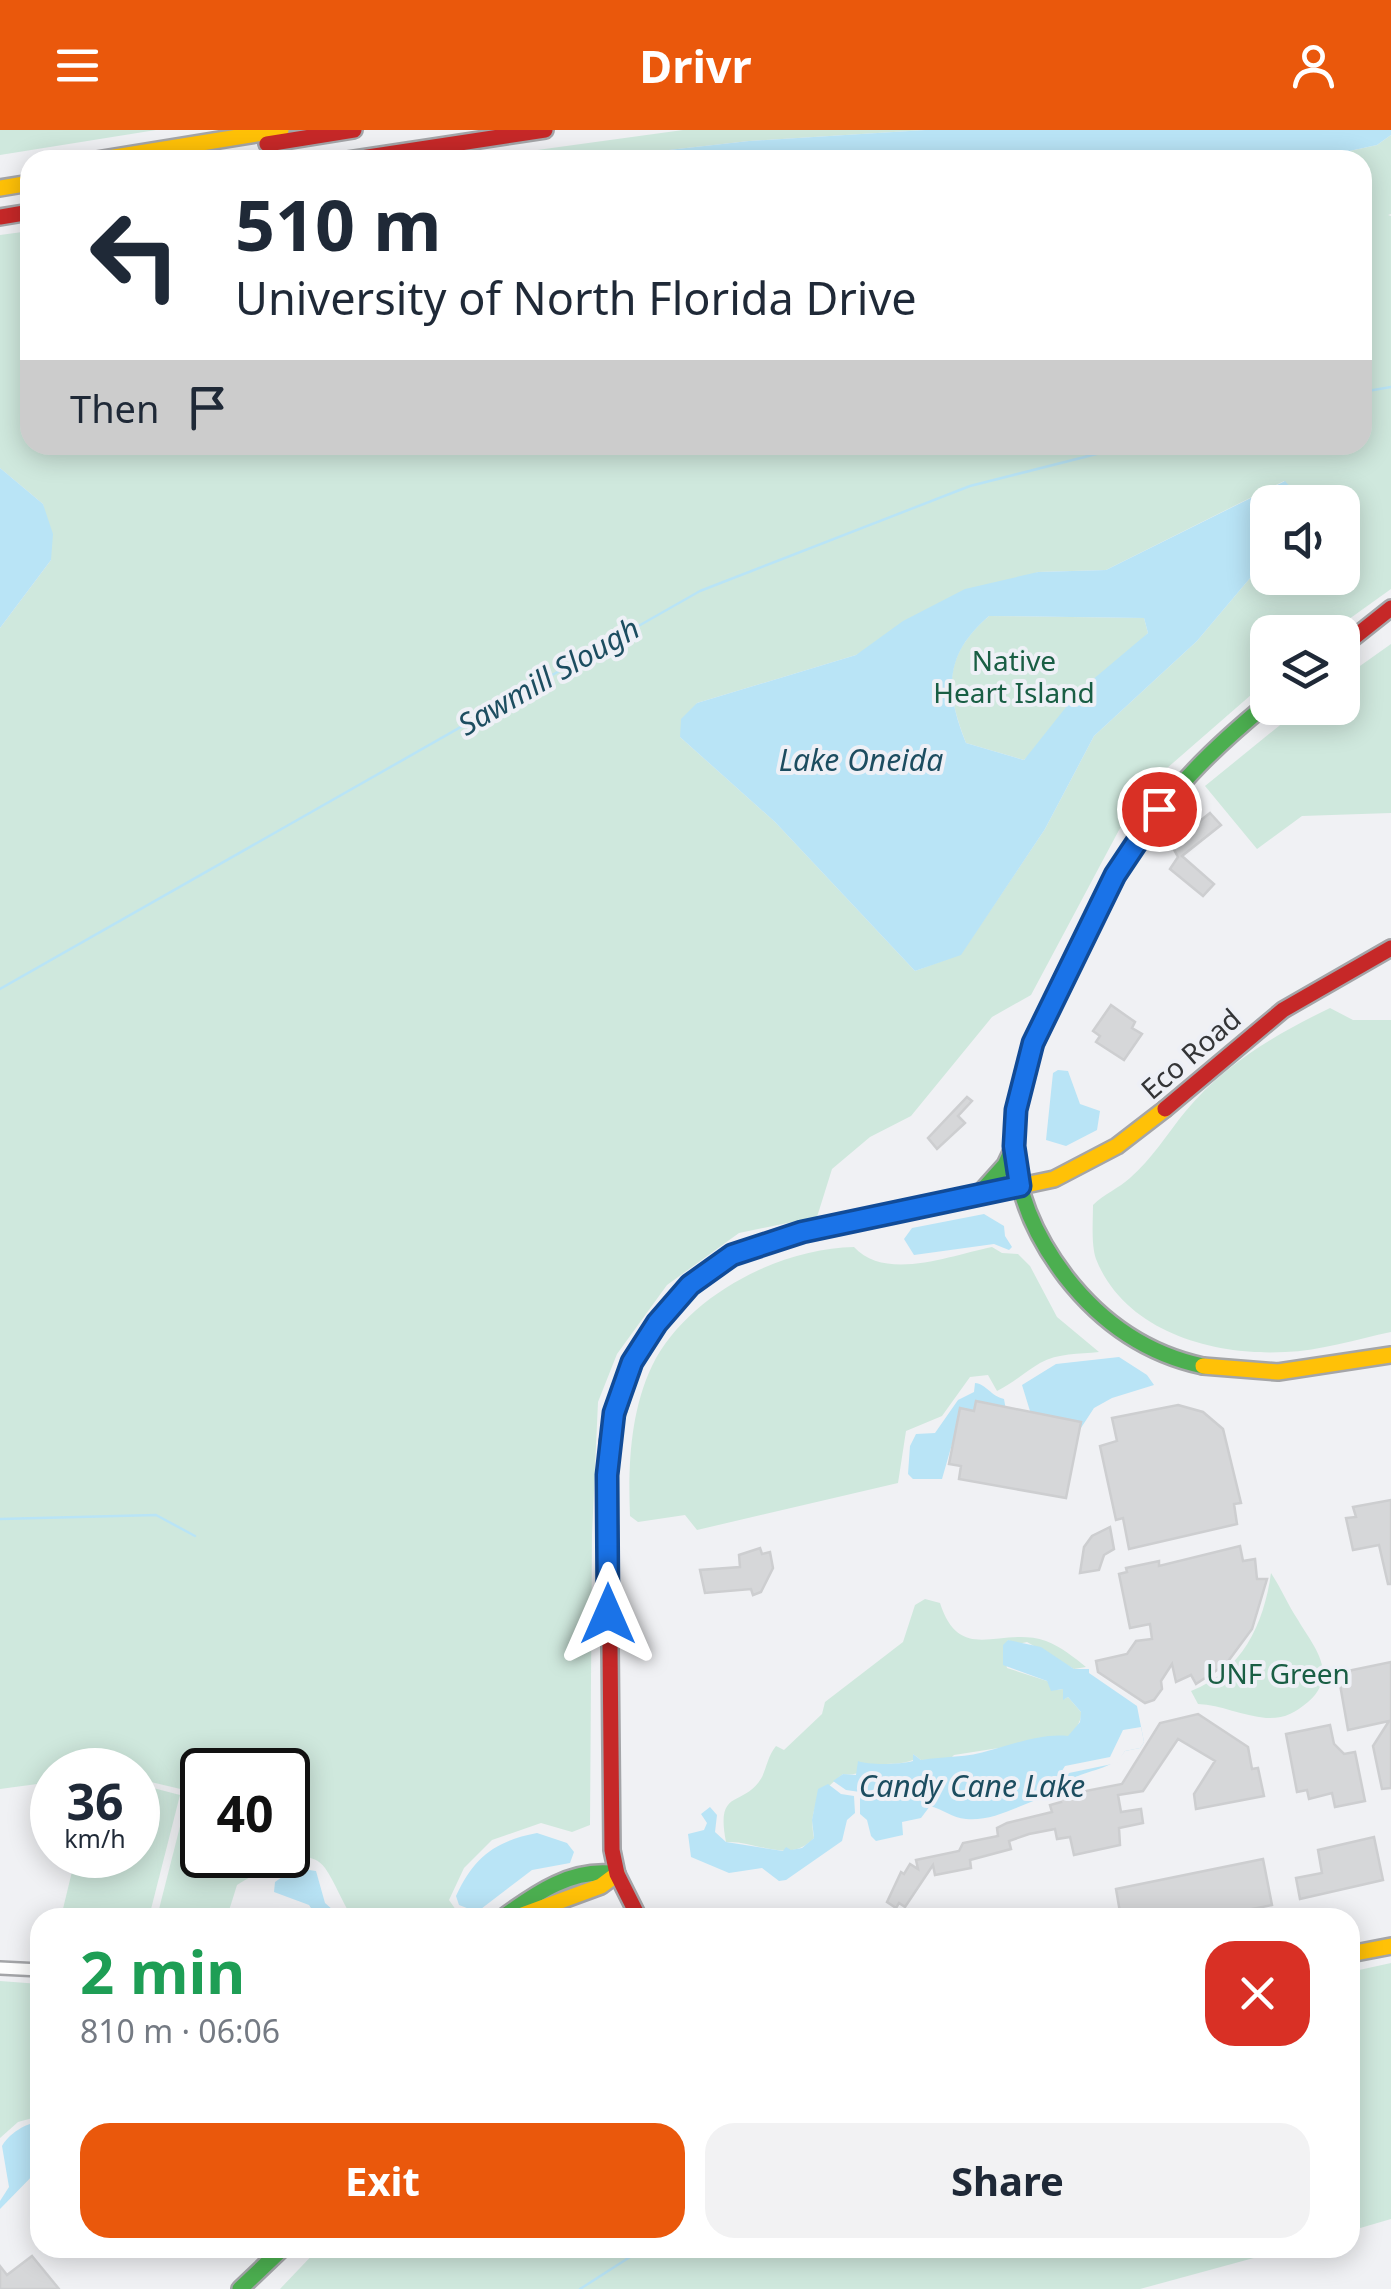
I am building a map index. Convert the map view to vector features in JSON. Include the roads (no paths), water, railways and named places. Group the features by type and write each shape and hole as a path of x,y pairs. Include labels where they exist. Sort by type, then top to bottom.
{"main road":[{"path":"158,150 281,130"},
{"path":"231,150 354,130"},
{"path":"414,150 545,130"},
{"path":"1360,634 1391,608"},
{"path":"1360,638 1391,620"},
{"path":"1250,718 1185,777 1144,828 1115,875 1033,1043 1018,1092 1014,1146 1020,1186 1037,1236 1073,1286 1120,1332 1149,1349 1187,1364 1250,1372 1391,1356"},
{"name":"Eco Road","path":"634,1908 617,1874 612,1850 607,1475 614,1413 632,1362 657,1323 690,1285 732,1255 802,1232 1054,1180 1094,1162 1138,1132 1283,1010 1391,948"},
{"path":"979,1194 1005,1164 1014,1146"},
{"path":"518,1908 553,1886 598,1870 617,1874"},
{"path":"541,1908 600,1886 617,1874"},
{"path":"1360,1952 1391,1946"},
{"path":"240,2289 273,2258"}],"street":[{"path":"0,1968 30,1970"}],"water":[{"path":"925,130 1391,130 1391,135 1377,145 1354,150 668,150"},
{"path":"0,468 43,504 53,534 51,560 0,628"},
{"name":"Lake Oneida","path":"1250,498 1250,578 1197,641 1094,736 1045,829 961,955 915,971 775,822 680,737 681,719 697,703 856,655 903,621 965,589 1038,572 1106,570","holes":["989,616 1144,618 1148,633 1078,692 1024,760 966,743 954,706 953,674 963,645"]},
{"path":"1068,1071 1080,1104 1100,1111 1097,1130 1066,1146 1046,1140 1053,1073"},
{"path":"984,1214 1004,1226 1012,1247 1009,1250 994,1244 914,1255 904,1239 912,1228"},
{"path":"1119,1357 1147,1375 1154,1385 1094,1408 1075,1437 1045,1460 1022,1385 1056,1364"},
{"path":"975,1383 1004,1399 1007,1416 972,1439 954,1437 942,1479 913,1479 908,1474 910,1446 916,1434 935,1433 958,1400 974,1392"},
{"name":"Candy Cane Lake","path":"1008,1640 1041,1647 1074,1669 1089,1669 1089,1673 1137,1706 1144,1742 1109,1765 1073,1779 1056,1794 978,1819 961,1818 930,1806 921,1818 902,1822 903,1835 876,1841 860,1814 860,1792 846,1790 833,1781 843,1774 856,1775 858,1761 892,1764 913,1761 913,1754 921,1760 973,1754 1039,1738 1068,1736 1080,1722 1081,1712 1068,1697 1063,1700 1063,1689 1051,1691 1047,1681 1003,1665 1003,1645"},
{"path":"828,1784 841,1794 854,1796 855,1813 847,1820 842,1841 786,1880 779,1881 762,1868 729,1873 691,1857 688,1834 704,1830 707,1823 701,1814 710,1807 717,1815 715,1832 726,1842 783,1851 786,1847 802,1848 814,1838 812,1820 818,1789"},
{"path":"537,1833 567,1843 574,1852 570,1863 532,1870 482,1908 459,1905 456,1896 470,1871 487,1853"},
{"path":"310,1870 316,1871 325,1903 331,1908 311,1908 274,1892 275,1882 281,1878 310,1878"},
{"path":"29,2124 30,2178 0,2209 0,2201 9,2187 2,2146"}],"waterway":[{"name":"Sawmill Slough","path":"1372,390 1391,387"},
{"name":"Sawmill Slough","path":"0,989 700,591 970,486 1092,455"},
{"path":"0,1519 156,1515 195,1536"},
{"path":"580,2289 628,2258"}],"park label":[{"name":"Native Heart Island","path":"1014,677"},
{"name":"UNF Green","path":"1278,1674"}]}
